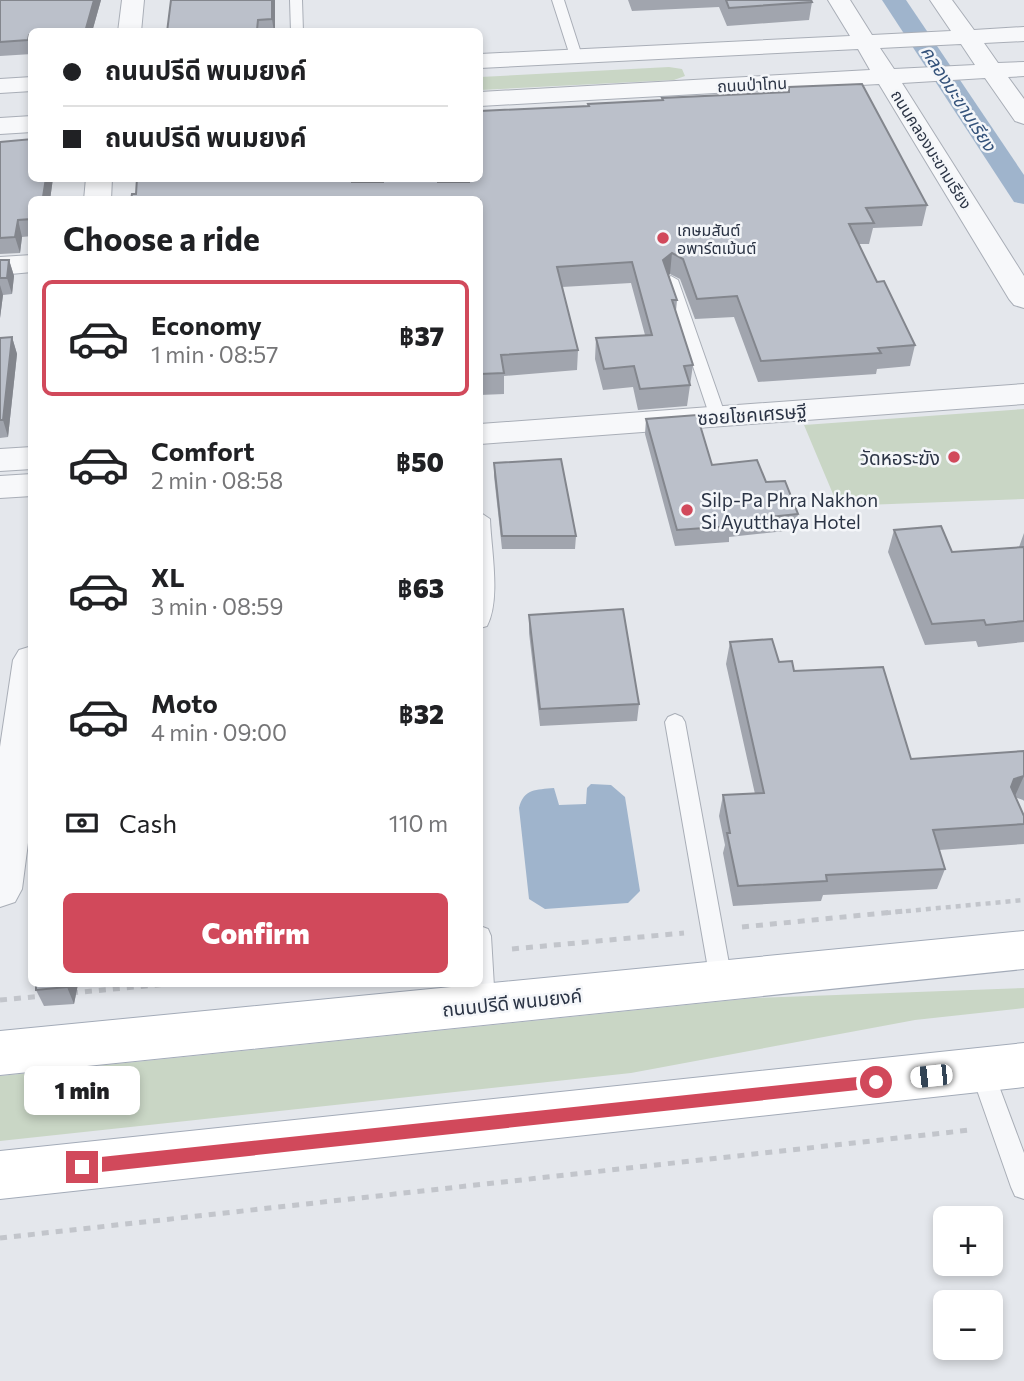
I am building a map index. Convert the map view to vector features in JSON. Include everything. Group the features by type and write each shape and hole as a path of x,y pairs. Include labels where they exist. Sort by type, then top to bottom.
{"main road":[{"name":"ถนนปรีดี พนมยงค์","path":"0,1053 1024,950"},
{"path":"0,1175 1003,1067"}],"street":[{"path":"129,28 132,0"},
{"name":"ถนนคลองมะขามเรียง","path":"839,0 873,40 1024,299"},
{"path":"942,0 957,36 982,71 1024,116"},
{"name":"ถนนป่าโทน","path":"483,61 1024,34"},
{"name":"ถนนป่าโทน","path":"483,99 1024,69"},
{"path":"0,86 28,84"},
{"path":"0,126 28,124"},
{"path":"0,266 28,263"},
{"name":"ซอยโชคเศรษฐี","path":"483,434 1024,394"},
{"path":"0,460 28,457"},
{"path":"0,487 28,485"},
{"path":"0,889 24,773 28,716"}],"lane":[{"path":"296,0 297,28"},
{"path":"558,0 576,56"},
{"path":"671,279 718,416"},
{"path":"483,560 483,608"},
{"path":"675,722 721,980"},
{"path":"483,987 484,1004"},
{"path":"1003,1067 1003,1126 1024,1187"}],"path":[{"path":"483,944 712,930 1024,900"},
{"path":"64,994 136,987"},
{"path":"0,1000 51,995"},
{"path":"0,1238 1003,1126"}],"green space":[{"path":"669,67 682,69 685,76 674,80 483,90 483,77"},
{"path":"1024,409 1024,499 838,506 804,425"},
{"path":"1024,988 1024,1008 915,1020 631,1073 0,1141 0,1076 754,998"}],"water":[{"path":"591,784 611,785 625,797 640,891 628,903 545,909 529,899 519,808 521,801 532,791 554,788 559,805 586,804 587,788"}],"building":[{"path":"0,0 94,0 86,28 28,28 28,40 0,42"},
{"path":"171,0 272,0 272,19 258,20 257,28 168,28"},
{"path":"726,0 811,0 812,2 729,8"},
{"path":"862,84 927,205 866,208 874,223 849,224 877,282 884,281 915,345 878,348 881,353 761,361 737,296 697,299 683,259 672,253 663,260 677,300 672,300 693,365 684,366 690,385 640,389 634,366 604,369 596,338 652,335 632,262 557,267 578,350 501,355 504,373 483,374 483,196 132,196 136,194 137,182 483,182 483,111 789,92 789,87"},
{"path":"28,139 28,182 45,182 43,196 28,196 28,219 18,220 15,237 0,238 0,142"},
{"path":"0,260 9,260 7,278 0,278"},
{"path":"12,337 3,420 0,420 0,338"},
{"path":"697,415 712,465 757,460 766,482 785,481 798,514 729,521 731,526 677,530 646,419"},
{"path":"561,459 576,536 502,536 494,463"},
{"path":"941,526 952,552 1024,547 1024,621 986,625 984,620 932,624 894,530"},
{"path":"623,609 639,704 540,709 529,615"},
{"path":"772,639 779,662 792,661 794,671 883,667 911,759 1024,751 1024,776 1014,779 1011,787 1024,816 1024,824 933,830 945,869 826,875 827,881 738,886 727,833 730,833 723,795 764,793 730,642"},
{"path":"36,987 67,987 36,990"}],"waterway":[{"name":"คลองมะขามเรียง","path":"894,0 1024,196"}],"place":[{"name":"เกษมสันต์ อพาร์ตเม้นต์","path":"663,238"},
{"name":"วัดหอระฆัง","path":"954,457"},
{"name":"Silp-Pa Phra Nakhon Si Ayutthaya Hotel","path":"687,510"}],"route":[{"path":"82,1167 876,1082"}]}
